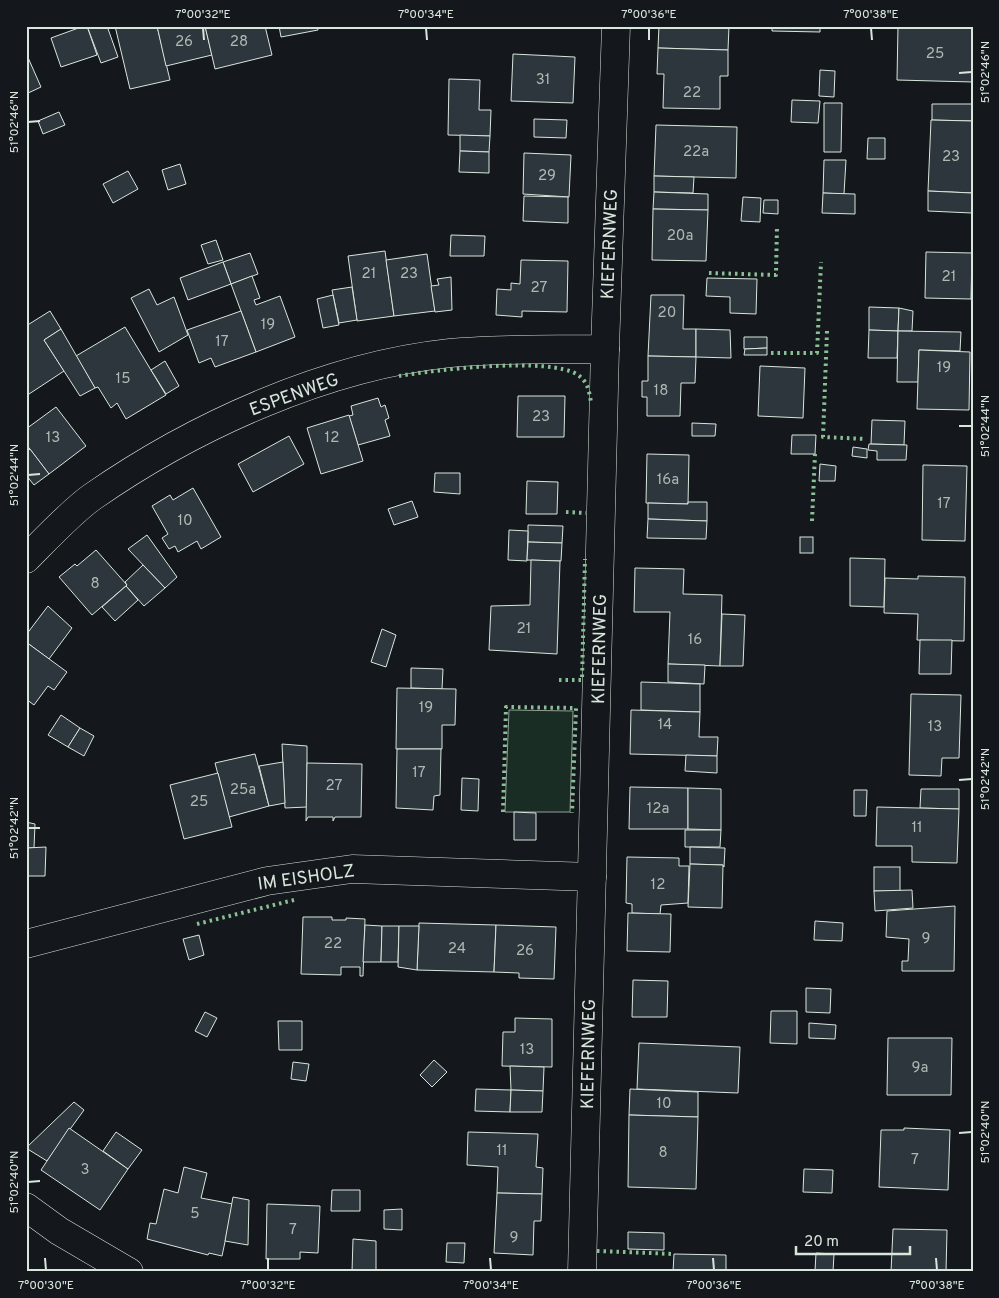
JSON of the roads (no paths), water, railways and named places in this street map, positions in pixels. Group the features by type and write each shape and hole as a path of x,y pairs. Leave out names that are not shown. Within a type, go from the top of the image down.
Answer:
{"street":[{"name":"KIEFERNWEG","path":"582,1272 605,348 616,26"},
{"name":"ESPENWEG","path":"26,559 90,498 183,441 274,397 385,363 451,353 605,348"},
{"name":"IM EISHOLZ","path":"26,944 267,881 352,869 592,877"},
{"path":"26,1207 59,1231 129,1272"}]}
